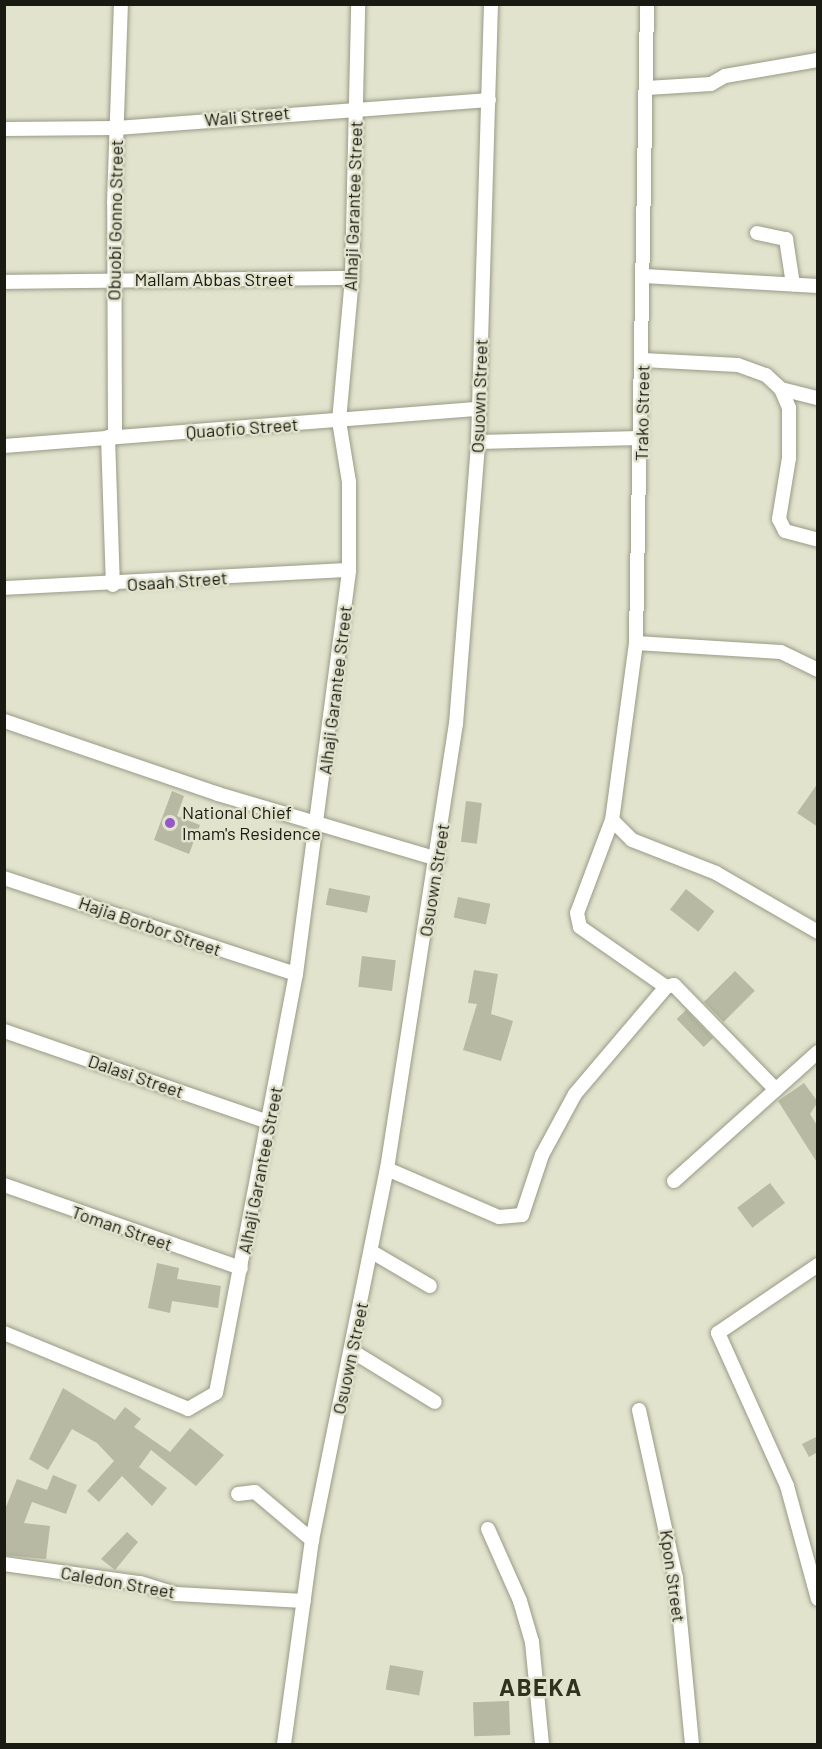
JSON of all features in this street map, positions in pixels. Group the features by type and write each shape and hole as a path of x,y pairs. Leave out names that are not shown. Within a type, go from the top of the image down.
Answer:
{"street":[{"name":"Obuobi Gonno Street","path":"113,585 114,280 121,4"},
{"name":"Alhaji Garantee Street","path":"4,1333 188,1409 209,1400 219,1382 296,974 319,825 350,570 349,482 339,422 352,278 358,4"},
{"name":"Osuown Street","path":"284,1744 312,1540 372,1252 438,859 470,602 478,442 491,4"},
{"name":"Trako Street","path":"647,4 643,360 636,642 612,820 577,920 666,987"},
{"path":"646,88 711,84 725,76 818,60"},
{"name":"Wali Street","path":"4,129 117,128 356,107 489,100"},
{"path":"757,233 786,239 793,285"},
{"path":"644,276 818,286"},
{"name":"Mallam Abbas Street","path":"4,282 352,278"},
{"path":"643,360 738,365 766,375 781,389 789,408 789,458 779,519 785,531 818,540"},
{"path":"781,389 818,398"},
{"name":"Quaofio Street","path":"4,446 112,436 339,422 479,409"},
{"path":"478,442 641,438"},
{"name":"Osaah Street","path":"4,588 113,585 350,570"},
{"path":"636,642 781,652 818,670"},
{"path":"4,721 319,825 438,859"},
{"path":"612,820 633,840 716,873 818,933"},
{"name":"Hajia Borbor Street","path":"4,878 296,974"},
{"path":"387,1170 499,1217 522,1215 542,1155 575,1094 666,987 680,988 776,1090"},
{"name":"Dalasi Street","path":"4,1030 268,1122"},
{"path":"674,1181 818,1052"},
{"name":"Toman Street","path":"4,1185 241,1268"},
{"path":"372,1252 430,1286"},
{"path":"818,1265 718,1333 766,1431 803,1533 818,1599"},
{"path":"352,1351 435,1402"},
{"name":"Kpon Street","path":"639,1410 676,1578 692,1744"},
{"path":"238,1494 255,1492 312,1540"},
{"path":"803,1533 818,1528"},
{"path":"488,1529 520,1601 532,1642 542,1744"},
{"name":"Caledon Street","path":"4,1564 140,1583 177,1594 304,1601"}],"building":[{"path":"818,783 818,827 797,813"},
{"name":"National Chief Imam's Residence","path":"172,791 184,796 177,816 200,825 189,854 154,840"},
{"path":"466,801 482,803 477,844 461,842"},
{"path":"329,888 370,896 367,913 326,905"},
{"path":"686,889 714,911 698,932 670,909"},
{"path":"458,897 490,904 486,924 454,918"},
{"path":"362,956 396,960 392,991 358,987"},
{"path":"474,970 498,974 491,1014 513,1021 501,1061 463,1050 477,1004 468,1003"},
{"path":"735,971 755,991 724,1022 704,1002"},
{"path":"686,1010 713,1038 704,1047 677,1019"},
{"path":"804,1083 818,1102 810,1114 818,1127 818,1164 778,1101"},
{"path":"770,1183 785,1203 752,1228 737,1208"},
{"path":"157,1263 179,1268 177,1279 221,1286 218,1308 172,1301 170,1313 148,1308"},
{"path":"63,1388 115,1420 125,1407 141,1419 134,1427 170,1452 190,1428 224,1455 196,1486 151,1450 139,1467 167,1488 152,1506 122,1476 99,1502 87,1491 114,1461 97,1443 72,1429 48,1470 29,1459"},
{"path":"818,1436 818,1452 809,1457 802,1444"},
{"path":"53,1475 77,1485 66,1514 32,1502 24,1523 50,1526 46,1559 4,1555 4,1512 17,1479 47,1490"},
{"path":"127,1532 138,1542 115,1570 101,1559"},
{"path":"390,1665 423,1671 419,1696 386,1690"},
{"path":"509,1701 510,1735 474,1736 473,1702"}],"place":[{"name":"National Chief Imam's Residence","path":"170,823"}],"district":[{"name":"ABEKA","path":"541,1687"}]}
